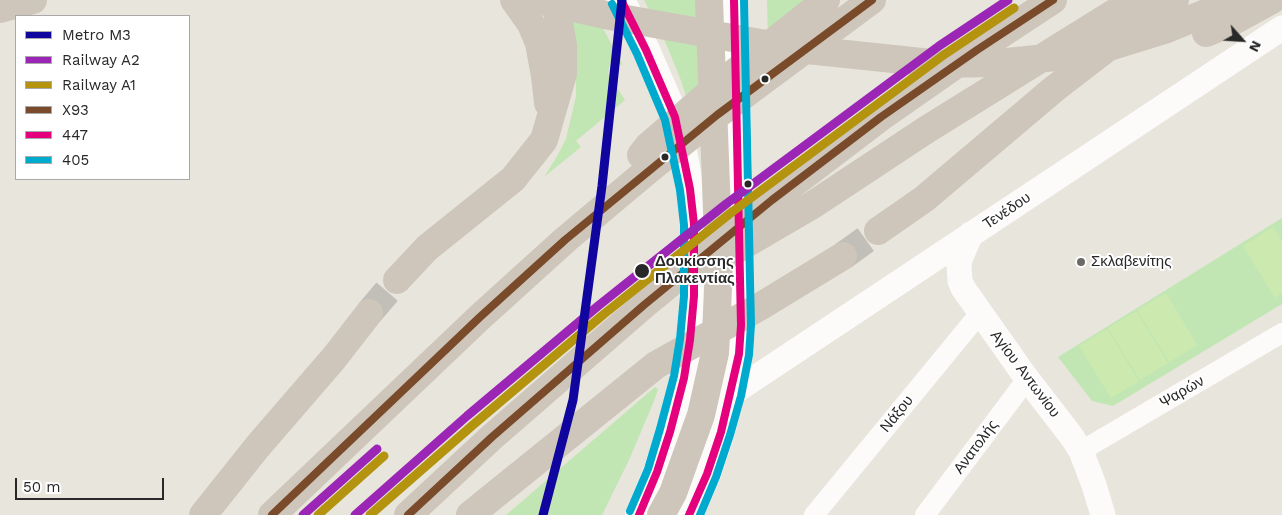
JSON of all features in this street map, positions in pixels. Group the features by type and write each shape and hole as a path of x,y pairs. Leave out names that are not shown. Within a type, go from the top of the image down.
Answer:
{"highway":[{"path":"0,9 33,0"},
{"path":"514,0 531,24 539,43 545,76 550,125"},
{"path":"538,0 610,16 788,48 941,64 998,63 1055,57 1112,46 1226,10 1272,0"},
{"path":"397,280 426,248 513,179 544,140 550,125 563,74 563,45 556,0"},
{"path":"661,515 719,393 716,336 719,264 709,0"},
{"path":"565,240 648,146 720,84 826,0"},
{"path":"272,515 480,317 565,240 717,115 872,0"},
{"path":"408,515 492,437 644,305 772,200 881,117 1053,0"},
{"path":"644,305 811,206 911,140 1135,0"},
{"path":"878,231 924,199 1062,83 1136,26 1175,0"},
{"path":"470,515 656,366 761,306 842,256"},
{"path":"203,515 258,446 334,358 369,313"}],"main road":[{"path":"621,0 646,50 675,117 690,189 694,224 694,296 690,340 677,405 657,472 639,515"},
{"path":"689,515 707,474 719,393 739,354 734,0"}],"street":[{"name":"Τενέδου","path":"719,393 971,234 1282,28"},
{"name":"Αγίου Αντωνίου","path":"971,234 960,259 960,275 963,288 1027,379 1081,451 1096,511"},
{"name":"Νάξου","path":"814,515 980,313"},
{"name":"Ψαρών","path":"1081,451 1282,333"},
{"name":"Ανατολής","path":"925,515 1027,379"}],"green space":[{"path":"565,0 604,0 615,22 600,23 623,65 610,62 608,74 625,100 576,141 581,147 544,177 566,139 576,96 576,74"},
{"path":"644,0 704,0 712,175 680,78 667,46"},
{"path":"767,0 815,0 768,38"},
{"path":"1282,218 1282,304 1113,406 1092,401 1058,357"},
{"path":"1273,227 1282,242 1282,293 1275,298 1243,246"},
{"path":"1166,293 1197,345 1169,362 1137,310"},
{"path":"1136,311 1168,363 1140,380 1108,328"},
{"path":"1107,329 1139,381 1111,398 1079,346"},
{"path":"655,387 658,389 654,401 629,460 602,515 506,515"}],"tunnel":[{"path":"843,256 878,231"},
{"path":"369,313 397,280"}],"metro line":[{"name":"Μ3","path":"543,515 573,400 602,186 622,0"}],"rail line":[{"name":"A2","path":"355,515 467,416 598,306 726,204 939,46 1008,0"},
{"name":"A1","path":"370,515 604,314 732,212 945,54 1014,8"},
{"name":"A2","path":"303,515 377,449"},
{"name":"A1","path":"318,515 384,456"}],"transit line":[{"name":"447","path":"621,0 646,50 675,117 690,189 694,224 694,296 684,378 657,472 639,515"},
{"name":"447","path":"689,515 707,474 721,432 739,354 741,325 734,0"},
{"name":"405","path":"700,515 716,477 730,435 741,396 749,355 751,325 744,0"},
{"name":"X93","path":"272,515 480,317 565,240 717,115 872,0"},
{"name":"X93","path":"408,515 492,437 644,305 772,200 881,117 1053,0"},
{"name":"405","path":"612,4 637,54 665,120 680,190 684,225 684,296 674,376 648,469 630,511"}],"place":[{"name":"Σκλαβενίτης","path":"1081,262"},
{"name":"Δουκίσσης Πλακεντίας","path":"642,271"}]}
